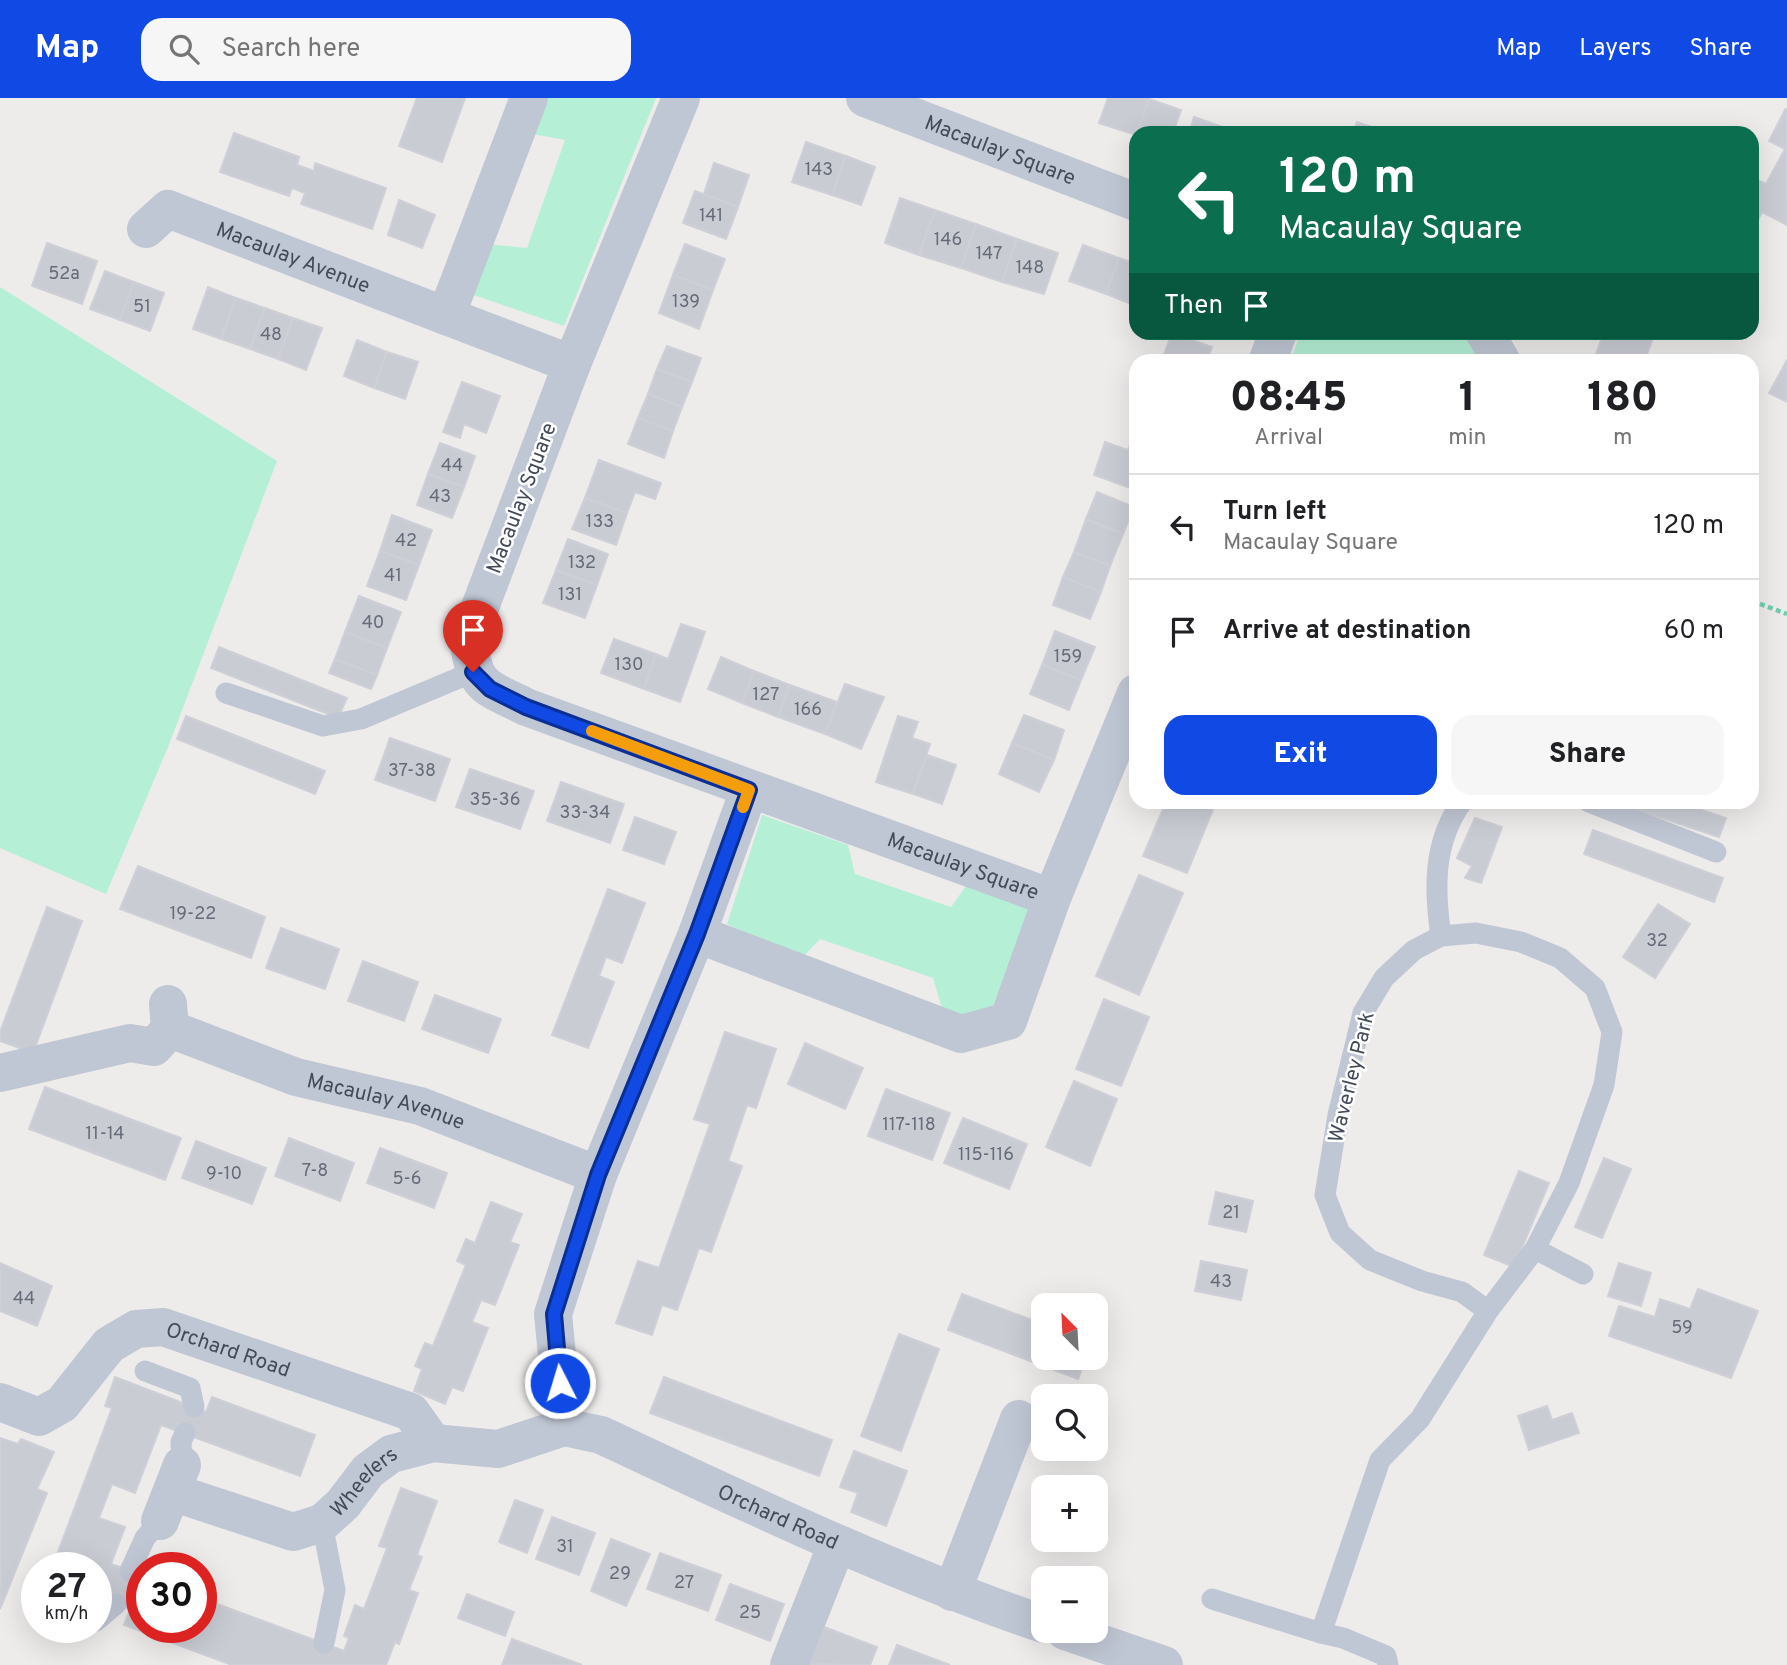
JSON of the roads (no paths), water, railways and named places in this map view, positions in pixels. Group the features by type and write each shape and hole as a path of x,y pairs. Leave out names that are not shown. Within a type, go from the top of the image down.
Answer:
{"street":[{"path":"446,316 529,98"},
{"name":"Macaulay Square","path":"681,98 572,364 468,639 473,672 490,689 526,707 1052,898"},
{"name":"Macaulay Square","path":"865,98 1129,199"},
{"name":"Macaulay Avenue","path":"146,229 168,209 572,364"},
{"name":"Macaulay Square","path":"697,934 961,1034 1008,1021 1052,898 1129,710"},
{"path":"564,1427 554,1314 598,1175 697,934 749,790"},
{"name":"Macaulay Avenue","path":"0,1073 130,1043 154,1047 169,1016 296,1077 420,1106 598,1175"},
{"name":"Orchard Road","path":"0,1402 39,1417 62,1404 109,1345 136,1329 163,1327 411,1412 433,1443"},
{"path":"952,1592 1019,1419"},
{"name":"Wheelers","path":"175,1478 293,1532 322,1523 343,1504 368,1471 391,1454 433,1443 498,1450 564,1427"},
{"name":"Orchard Road","path":"564,1427 601,1435 837,1544 952,1592 1031,1620"},
{"path":"789,1665 837,1544"},
{"path":"1100,1643 1164,1665"}],"lane":[{"path":"226,693 323,726 361,719 473,672"},
{"path":"1441,936 1434,893 1440,846 1458,809"},
{"path":"1607,809 1716,852"},
{"name":"Waverley Park","path":"1321,1633 1380,1460 1420,1419 1488,1311 1535,1249 1574,1171 1604,1085 1612,1032 1595,988 1560,958 1521,942 1476,933 1441,936 1414,950 1384,978 1363,1013 1338,1115 1325,1195 1340,1233 1370,1260 1422,1281 1462,1292 1488,1311"},
{"path":"1535,1249 1583,1274"},
{"path":"145,1371 190,1388 194,1406"},
{"path":"139,1552 175,1478"},
{"path":"322,1523 335,1590 324,1643"},
{"path":"1212,1599 1386,1656 1388,1665"},
{"path":"112,1607 116,1604"}]}
